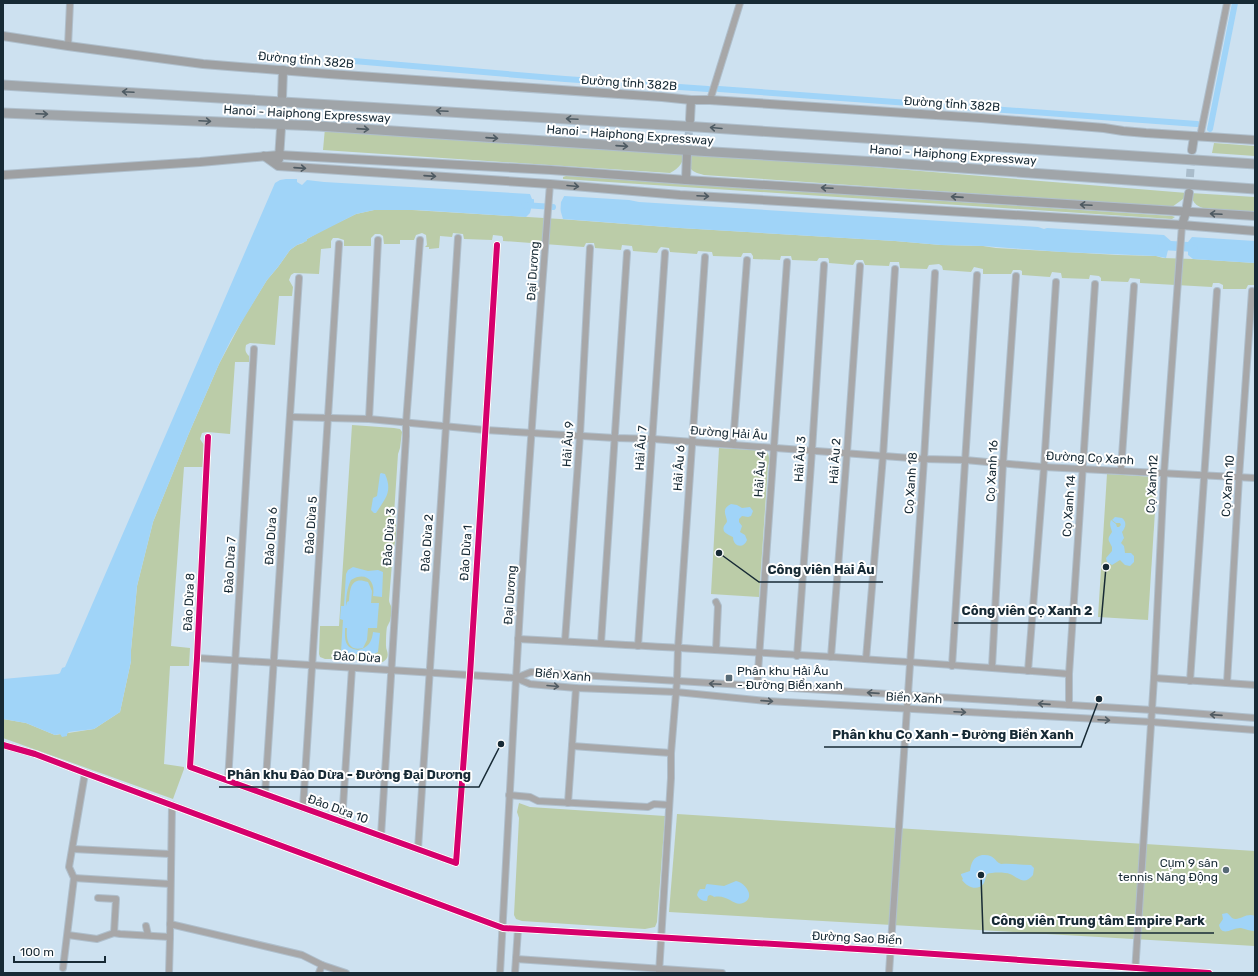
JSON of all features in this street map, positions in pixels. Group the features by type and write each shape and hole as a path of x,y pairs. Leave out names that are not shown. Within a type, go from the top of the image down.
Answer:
{"highway":[{"name":"Hanoi - Haiphong Expressway","path":"3,85 674,125 1255,164"},
{"name":"Hanoi - Haiphong Expressway","path":"3,113 318,126 877,162 1255,189"},
{"path":"755,131 1255,158"},
{"path":"877,162 1137,186 1255,194"}],"main road":[{"name":"Đường tỉnh 382B","path":"3,36 203,64 691,100 981,118 1197,137 1255,140"},
{"path":"282,98 283,70"},
{"path":"690,120 691,100"},
{"path":"278,166 281,128"},
{"path":"1192,150 1197,137"},
{"path":"686,180 687,152"},
{"path":"3,175 200,162 279,155 551,170 1255,216"},
{"path":"264,156 278,166 550,184 680,195 1255,230"},
{"path":"550,184 551,170"},
{"path":"1182,225 1189,193"}],"street":[{"path":"68,46 70,3"},
{"path":"710,100 740,3"},
{"path":"1197,137 1227,3"},
{"name":"Đại Dương","path":"500,973 518,639 550,184"},
{"name":"Cọ Xanh12","path":"1152,710 1164,473 1182,225"},
{"name":"Đảo Dừa 2","path":"418,849 458,238"},
{"path":"369,419 378,240"},
{"name":"Đảo Dừa 3","path":"381,836 406,423 420,240"},
{"name":"Đảo Dừa 5","path":"303,808 339,244"},
{"name":"Đảo Dừa 1","path":"456,863 470,675 497,245"},
{"name":"Hải Âu 9","path":"565,641 580,435 590,248"},
{"path":"601,643 627,253"},
{"name":"Hải Âu 7","path":"638,646 665,253"},
{"name":"Hải Âu 6","path":"677,681 705,257"},
{"path":"733,444 747,260"},
{"name":"Hải Âu 4","path":"757,686 787,262"},
{"name":"Hải Âu 3","path":"797,656 824,265"},
{"name":"Hải Âu 2","path":"831,657 860,266"},
{"path":"866,659 883,456 895,269"},
{"name":"Cọ Xanh 18","path":"889,973 924,459 935,273"},
{"path":"952,666 977,275"},
{"name":"Cọ Xanh 16","path":"992,667 1003,463 1016,276"},
{"name":"Đảo Dừa 6","path":"265,794 299,278"},
{"path":"1028,671 1044,467 1056,282"},
{"name":"Cọ Xanh 14","path":"1070,705 1069,674 1095,284"},
{"path":"1120,470 1134,286"},
{"path":"1190,681 1217,291"},
{"name":"Cọ Xanh 10","path":"1227,683 1252,291"},
{"name":"Đảo Dừa 7","path":"228,781 254,350"},
{"name":"Đường Hải Âu","path":"290,417 369,419 485,430 733,444 924,459"},
{"name":"Đảo Dừa 8","path":"190,767 208,437"},
{"name":"Đường Cọ Xanh","path":"924,459 965,460 1044,467 1255,478"},
{"path":"716,602 718,606 716,650"},
{"path":"518,639 866,659 952,666 992,667 1069,674"},
{"name":"Đảo Dừa","path":"197,658 516,678"},
{"path":"342,822 352,668"},
{"name":"Biển Xanh","path":"516,678 531,672 1152,710 1255,718"},
{"name":"Biển Xanh","path":"516,678 530,684 576,688 676,692 767,701 1152,722 1255,730"},
{"path":"1154,678 1255,685"},
{"path":"659,971 671,753 677,681"},
{"path":"568,803 576,688"},
{"path":"1135,971 1152,710"},
{"name":"Đường Sao Biển","path":"3,745 35,754 503,928 891,951 1135,971 1209,973"},
{"path":"572,746 671,753"},
{"name":"Đảo Dừa 10","path":"190,767 456,863"},
{"path":"63,968 74,878 68,867 73,849 85,773"},
{"path":"509,795 568,803 648,808 654,804 669,805"},
{"path":"169,973 172,805"},
{"path":"73,849 170,854"},
{"path":"74,878 170,884"},
{"path":"98,898 116,899 114,933"},
{"path":"170,924 302,955 322,965 346,973"},
{"path":"146,926 148,935"},
{"path":"515,973 518,929"},
{"path":"68,935 97,939 114,933 170,937"},
{"path":"516,959 659,971 722,973"},
{"path":"319,973 322,965"}],"green space":[{"path":"325,128 685,152 680,164 670,173 323,150"},
{"path":"1214,143 1255,146 1255,156 1212,153"},
{"path":"690,152 1187,193 1183,199 1172,207 704,175 692,170 690,165"},
{"path":"563,177 1175,217 1172,219 563,179"},
{"path":"1190,193 1255,197 1255,212 1203,208 1194,202"},
{"path":"396,209 941,245 983,246 1255,263 1255,285 1248,285 1246,289 1223,289 1223,285 1219,283 1213,283 1212,287 1140,283 1140,279 1130,278 1128,282 1101,281 1099,276 1090,275 1089,279 1062,278 1061,273 1052,272 1050,277 1022,275 1022,271 1020,270 1013,270 1011,274 983,274 983,269 974,267 971,272 943,270 942,266 939,264 929,265 927,269 900,268 899,262 890,262 889,266 865,265 863,260 856,260 853,265 829,263 828,258 819,258 817,261 792,260 791,256 781,256 780,260 753,259 751,253 743,253 741,257 713,256 712,252 698,251 697,254 670,252 669,248 661,247 657,253 633,251 632,246 622,245 621,250 595,248 594,243 586,243 584,247 503,241 502,236 493,235 492,240 464,239 463,234 453,233 452,237 440,236 439,248 429,249 429,247 425,247 427,245 426,235 422,233 416,235 414,240 400,240 400,244 384,244 383,236 380,234 375,234 371,238 371,246 344,246 344,240 333,238 331,241 331,248 321,249 319,274 294,273 291,275 289,280 293,287 292,296 279,296 275,345 250,343 246,345 245,348 249,356 249,362 235,362 230,434 202,433 200,439 204,445 203,467 184,467 171,646 190,648 189,666 170,666 164,764 184,767 173,799 3,738 3,719 26,723 55,735 94,729 120,712 131,661 137,586 153,522 219,364 244,317 267,280 290,250 297,245 356,214 374,210"},
{"path":"352,425 394,428 400,429 402,432 398,454 394,514 396,532 389,600 391,614 386,634 388,655 386,660 381,662 325,659 320,657 319,654 320,626 339,626"},
{"path":"719,448 766,451 768,453 770,461 768,466 759,597 711,594"},
{"path":"1107,474 1154,477 1157,480 1148,620 1098,617"},
{"path":"519,803 530,807 665,816 657,922 655,927 645,929 522,921 516,919 514,915 519,818 517,812"},
{"path":"677,814 1255,851 1255,946 669,912"}],"water":[{"path":"286,179 297,179 297,182 302,185 307,180 530,194 532,199 561,202 564,196 1038,227 1044,229 1164,235 1171,241 1188,242 1192,237 1255,241 1255,263 1193,259 1188,255 1188,247 1169,246 1166,258 1156,256 1062,252 983,246 941,245 563,219 560,209 532,205 530,213 526,217 417,210 374,210 356,214 307,239 307,241 290,250 267,280 232,338 219,364 153,522 137,586 131,661 120,712 94,729 69,732 67,736 62,737 60,734 55,735 26,723 3,719 3,679 58,674 62,668 65,667 275,183"},
{"path":"381,473 385,474 388,491 382,504 376,513 374,513 371,510 373,498 377,496"},
{"path":"731,504 742,508 750,507 753,511 751,516 742,516 739,519 742,526 740,532 745,535 747,540 744,545 741,546 735,543 733,537 726,533 723,528 727,522 725,510"},
{"path":"1115,517 1122,518 1125,523 1122,532 1124,538 1121,543 1124,546 1125,553 1131,553 1134,556 1134,562 1130,566 1125,565 1120,560 1112,565 1107,562 1106,558 1112,551 1109,541 1112,532 1110,525 1111,520 1117,527 1121,525 1120,523 1116,523 1112,520"},
{"path":"353,567 368,571 378,570 383,572 382,597 373,596 373,585 368,579 361,576 351,580 347,596 346,606 347,602 349,601 352,584 358,581 368,582 372,591 371,603 379,603 377,628 368,628 367,640 363,648 354,648 349,644 347,628 345,628 346,643 353,649 358,650 364,648 369,644 372,639 373,632 380,633 378,652 374,654 374,656 357,654 345,656 341,652 343,620 340,619 341,606 344,606 346,574 348,570"},
{"path":"982,855 992,856 1001,864 1031,865 1034,868 1033,875 1024,881 1008,873 989,873 987,874 982,886 973,888 962,880 961,874 970,871 971,865 976,857"},
{"path":"736,881 740,882 746,888 749,894 747,901 743,903 740,904 723,897 714,897 710,895 708,896 707,901 705,901 701,900 697,895 700,889 705,889 707,884 724,886"},
{"path":"1227,913 1235,919 1249,915 1255,916 1255,931 1238,928 1223,931 1220,929 1219,925 1223,919 1222,914"}],"pier":[{"path":"561,196 564,196 561,201 560,218 559,210 534,207 534,197 559,200"}],"waterway":[{"path":"1210,129 1235,3"},
{"path":"330,59 565,79 708,89"},
{"path":"719,89 1197,124"},
{"path":"524,205 553,207"},
{"path":"1161,247 1195,249"}],"tunnel":[{"path":"281,128 282,98"},
{"path":"687,152 690,121"},
{"path":"1189,189 1192,150"}],"cycle path":[{"path":"208,437 190,767 456,863 470,675 497,245"},
{"path":"3,745 35,754 503,928 891,951 1209,973"}],"place":[{"name":"Công viên Hải Âu","path":"719,553"},
{"name":"Công viên Cọ Xanh 2","path":"1106,567"},
{"name":"Phân khu Hải Âu - Đường Biển xanh","path":"729,678"},
{"name":"Phân khu Cọ Xanh – Đường Biển Xanh","path":"1099,699"},
{"name":"Phân khu Đảo Dừa - Đường Đại Dương","path":"501,744"},
{"name":"Cụm 9 sân tennis Năng Động","path":"1226,870"},
{"name":"Công viên Trung tâm Empire Park","path":"981,875"}]}
